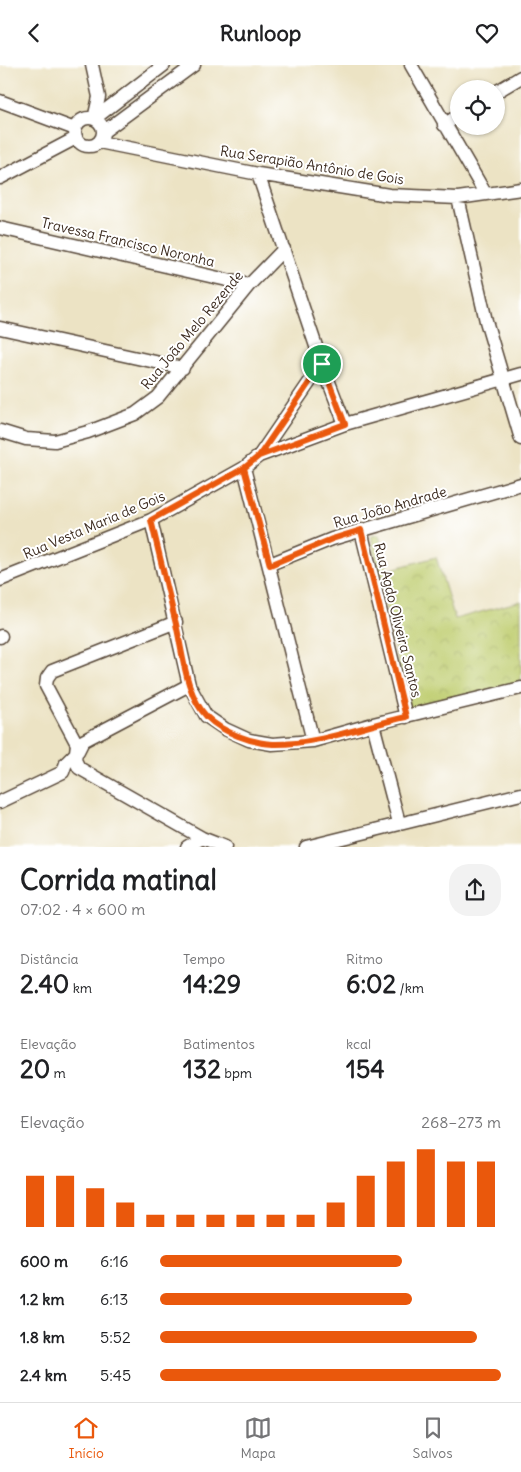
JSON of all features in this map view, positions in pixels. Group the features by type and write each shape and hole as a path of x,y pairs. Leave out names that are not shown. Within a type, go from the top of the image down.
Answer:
{"street":[{"path":"92,65 99,97 94,119"},
{"path":"94,119 164,65"},
{"path":"0,101 75,133 79,143 89,147 194,65"},
{"path":"411,65 485,193"},
{"path":"505,87 521,77"},
{"path":"0,178 75,133 83,119 94,119 99,122 101,137"},
{"path":"444,125 450,121"},
{"name":"Rua Serapião Antônio de Gois","path":"101,137 258,174 390,195 458,199 485,193 521,189"},
{"path":"258,174 322,364 345,424"},
{"path":"458,199 484,313 521,439"},
{"name":"Travessa Francisco Noronha","path":"0,228 249,285"},
{"name":"Rua João Melo Rezende","path":"0,431 26,439 56,441 88,432 135,414 158,397 249,285 284,249"},
{"path":"0,328 183,368"},
{"name":"Rua Vesta Maria de Gois","path":"3,579 151,520 244,468 259,456 322,364"},
{"path":"259,456 345,424 521,374"},
{"path":"244,468 313,741"},
{"name":"Rua João Andrade","path":"270,565 332,539 521,484"},
{"path":"151,520 189,685 206,716 225,729 249,740 272,744 313,741 373,724 521,688"},
{"name":"Rua Agdo Oliveira Santos","path":"361,530 406,717"},
{"path":"176,622 52,671 47,678 46,686 77,744 75,753 79,768 202,838 225,847"},
{"path":"0,802 63,772 66,763 78,751 83,741 189,685"},
{"path":"373,724 399,823"},
{"path":"306,847 521,793"},
{"path":"187,847 202,838"}],"green space":[{"path":"379,535 388,570 436,557 455,619 521,601 521,684 409,716 371,536"}],"route":[{"path":"322,364 259,456 244,468 151,520 189,685 206,716 225,729 249,740 272,744 313,741 406,717 361,530 332,539 270,565 244,468 259,456 345,424 322,364"}]}
